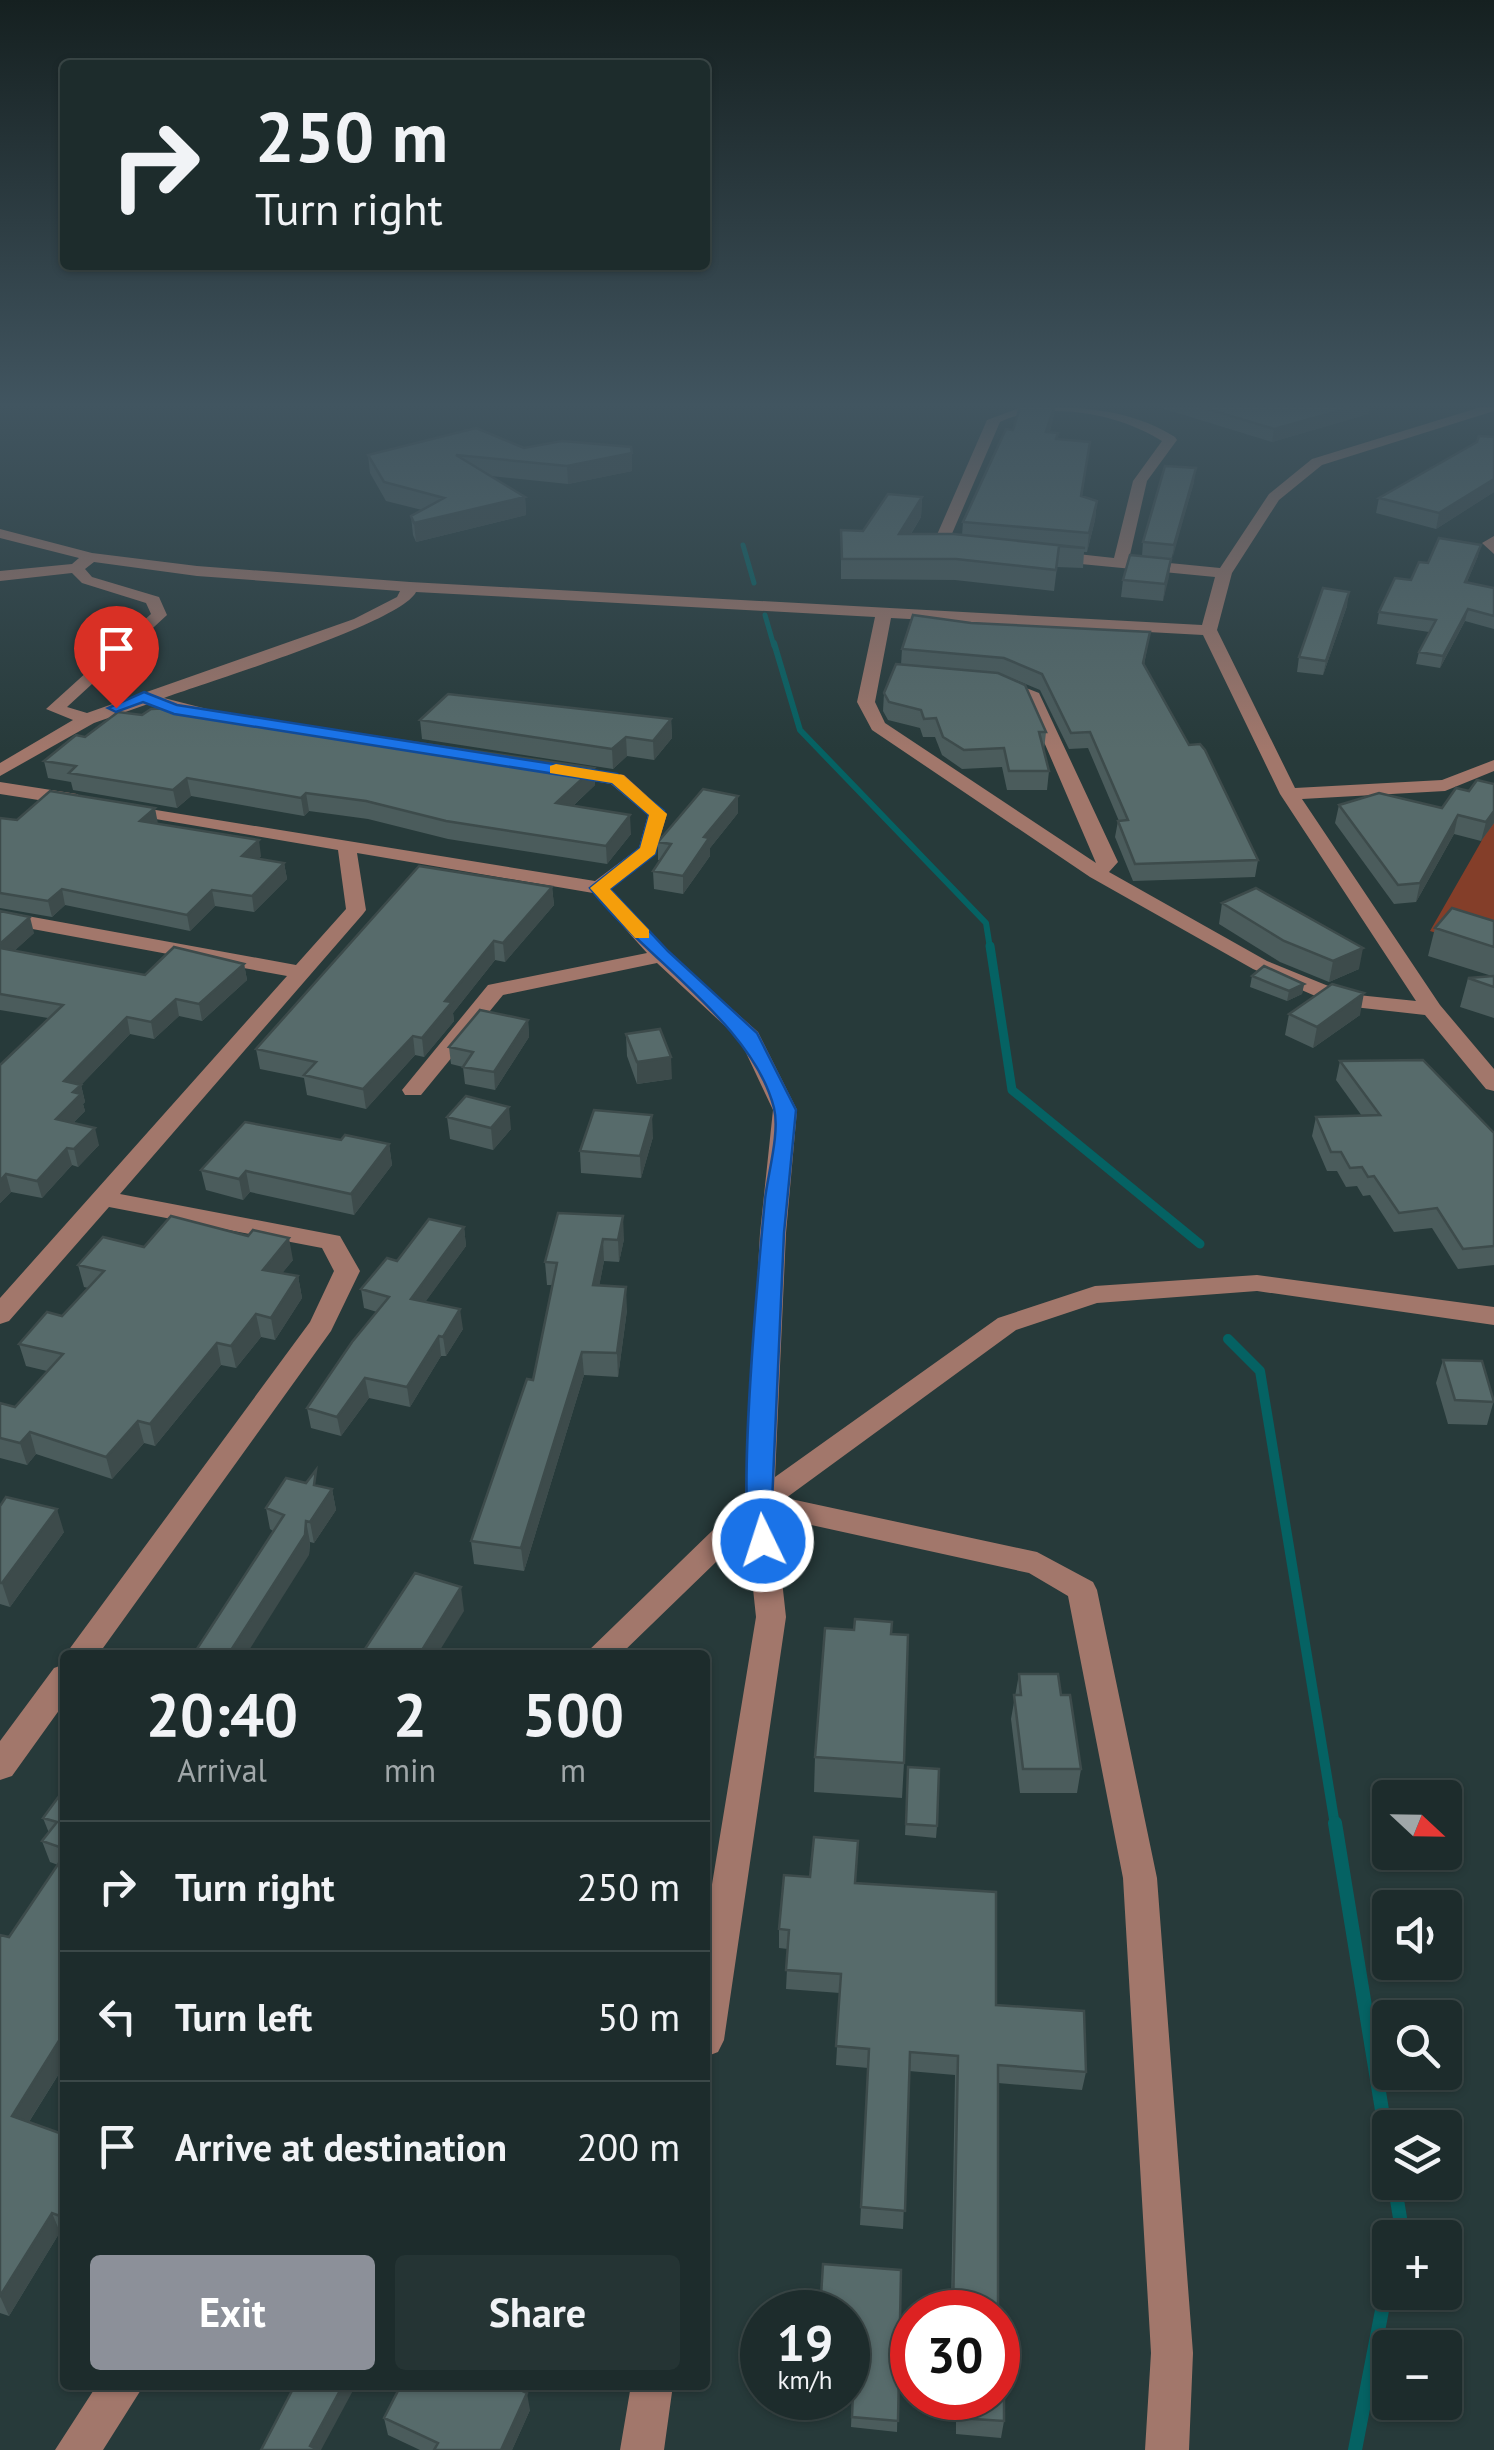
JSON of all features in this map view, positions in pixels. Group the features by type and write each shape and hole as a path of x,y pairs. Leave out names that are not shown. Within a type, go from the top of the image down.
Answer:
{"street":[{"path":"950,521 943,538 956,548 990,551"},
{"path":"1122,563 1128,521"},
{"path":"1258,521 1224,573 1209,630 1289,794 1432,1009 1486,1063 1494,1084"},
{"path":"0,533 83,563"},
{"path":"1494,540 1488,543 1494,550"},
{"path":"1024,554 1224,573"},
{"path":"0,576 83,563 410,587 1209,630"},
{"path":"83,563 86,580 153,600 160,615 55,709 88,719"},
{"path":"0,772 88,719 360,622 404,600 410,587"},
{"path":"884,612 879,672 866,702 878,726 1097,874 1260,965 1344,1000 1432,1009"},
{"path":"983,680 1002,682 1033,697 1108,862 1097,874"},
{"path":"144,697 174,709 212,715"},
{"path":"1289,794 1445,785 1494,765"},
{"path":"540,767 617,779 658,814 648,850 599,888"},
{"path":"0,788 599,888 661,956 750,1037 785,1110 773,1233 759,1503 770,1617 710,2007"},
{"path":"0,1315 356,910 346,857 350,844"},
{"path":"0,917 301,972"},
{"path":"413,1090 496,990 661,956"},
{"path":"85,1650 322,1325 347,1271 331,1242 104,1198"},
{"path":"605,1650 759,1503 1006,1324 1095,1295 1258,1283 1494,1316"},
{"path":"759,1503 1037,1563 1082,1590 1140,1878 1172,2353 1166,2450"},
{"path":"0,1766 60,1684"},
{"path":"77,2450 119,2390"},
{"path":"642,2450 651,2390"}],"shaded area":[{"path":"1494,804 1494,951 1430,931 1481,842"}],"building":[{"path":"870,521 907,521 899,534 954,534 1085,548 1059,546 1056,570 956,559 842,559 841,530 863,531"},
{"path":"963,521 1092,521 1089,533"},
{"path":"1149,521 1181,521 1174,545 1143,542"},
{"path":"1439,538 1481,545 1465,582 1494,588 1494,616 1468,609 1443,656 1419,652 1436,620 1379,612 1395,578 1411,580 1419,562 1428,563"},
{"path":"1130,555 1171,559 1165,584 1123,580"},
{"path":"1323,588 1349,592 1326,661 1299,657"},
{"path":"913,615 971,623 1150,632 1143,663 1189,745 1200,744 1205,750 1258,860 1135,864 1118,821 1128,820 1090,732 1071,733 1042,674 1004,658 902,649"},
{"path":"896,664 998,673 1025,685 1046,732 1039,732 1049,771 1009,771 1004,748 964,750 943,737 936,718 924,719 921,710 889,702 884,693"},
{"path":"448,694 671,719 653,741 626,737 612,749 420,720"},
{"path":"173,708 594,768 556,803 630,815 606,846 446,821 366,801 306,793 301,798 187,778 173,790 69,773 76,766 44,761 76,735 85,737 118,712 142,715 151,709"},
{"path":"1477,780 1494,784 1494,811 1486,822 1458,815 1420,883 1398,885 1339,805 1379,793 1442,808 1456,788 1469,791"},
{"path":"703,789 738,796 704,837 709,838 683,876 653,871 671,844 658,842"},
{"path":"50,791 155,808 140,821 259,840 242,856 284,863 252,896 212,890 187,915 62,889 48,901 0,893 0,818 17,820"},
{"path":"419,866 552,887 503,943 494,941 445,1001 452,1002 422,1038 413,1036 363,1089 304,1075 316,1062 256,1049"},
{"path":"1256,888 1363,948 1333,961 1284,941 1222,903"},
{"path":"1452,908 1494,921 1494,947 1435,928"},
{"path":"0,911 30,917 0,944"},
{"path":"174,947 244,964 199,1004 176,999 151,1022 127,1017 64,1081 81,1085 73,1092 81,1094 56,1119 95,1128 74,1149 67,1148 37,1181 6,1174 0,1181 0,1065 63,1005 0,994 0,948 145,975"},
{"path":"1264,966 1304,984 1289,991 1252,976"},
{"path":"1494,976 1494,987 1468,978"},
{"path":"1332,984 1364,993 1317,1027 1289,1014"},
{"path":"480,1010 528,1020 494,1072 463,1067 473,1052 449,1047"},
{"path":"660,1029 671,1057 637,1062 626,1034"},
{"path":"1423,1060 1494,1133 1494,1246 1463,1249 1437,1208 1399,1213 1374,1176 1368,1177 1362,1167 1350,1168 1341,1152 1331,1152 1316,1117 1380,1115 1340,1061"},
{"path":"466,1096 509,1107 491,1128 447,1117"},
{"path":"594,1110 652,1115 640,1156 580,1151"},
{"path":"245,1122 341,1140 345,1135 389,1144 351,1194 246,1171 239,1179 201,1170"},
{"path":"558,1213 623,1216 618,1240 603,1239 593,1285 626,1287 617,1353 582,1352 521,1548 471,1541 527,1379 533,1380 557,1263 545,1262"},
{"path":"171,1216 248,1236 253,1230 289,1238 263,1270 298,1276 271,1318 256,1314 231,1346 217,1343 150,1424 138,1421 106,1457 30,1432 20,1443 0,1438 0,1403 15,1407 63,1354 19,1344 47,1312 62,1316 104,1271 78,1265 103,1237 144,1247"},
{"path":"429,1219 464,1227 411,1299 460,1309 443,1337 439,1336 407,1387 365,1378 337,1417 307,1408 352,1342 389,1297 361,1289 387,1258 397,1261"},
{"path":"1443,1360 1482,1361 1494,1402 1455,1400"},
{"path":"316,1470 314,1485 332,1489 310,1522 306,1521 305,1535 231,1650 196,1650 284,1515 266,1508 286,1478 306,1483"},
{"path":"6,1497 57,1509 0,1583 0,1506"},
{"path":"415,1573 461,1587 422,1650 364,1650"},
{"path":"855,1619 892,1622 891,1634 908,1635 904,1763 815,1757 825,1628 854,1630"},
{"path":"1019,1674 1058,1674 1061,1695 1070,1695 1081,1769 1023,1769 1014,1695 1021,1695"},
{"path":"908,1767 939,1769 937,1826 906,1824"},
{"path":"60,1795 60,1847 42,1841 57,1822 43,1818"},
{"path":"814,1837 858,1841 855,1883 996,1892 996,2005 1084,2011 1086,2072 998,2065 998,2290 953,2290 958,2056 910,2052 905,2211 861,2207 869,2049 836,2046 841,1974 786,1970 789,1930 779,1929 784,1875 810,1877"},
{"path":"60,1861 60,2039 12,2116 60,2133 60,2216 52,2213 0,2296 0,1935 9,1937"},
{"path":"823,2264 901,2270 901,2290 890,2290 890,2420 898,2421 870,2419 870,2290 821,2290"},
{"path":"292,2390 340,2390 310,2446 319,2450 261,2450"},
{"path":"398,2390 527,2393 501,2450 434,2450 438,2443 384,2418"}],"waterway":[{"path":"743,545 754,583"},
{"path":"765,615 774,646"},
{"path":"774,643 800,730 986,923 990,948"},
{"path":"990,946 1012,1090 1200,1244"},
{"path":"1228,1339 1260,1371 1335,1825"},
{"path":"1335,1823 1382,2110"},
{"path":"1397,2200 1400,2220"},
{"path":"1355,2450 1382,2310"}],"slow traffic":[{"path":"556,769 617,779 658,814 648,850 599,888 642,934"}],"route":[{"path":"116,708 144,697 174,709 617,779 658,814 648,850 599,888 661,956 750,1037 785,1110 773,1233 759,1503 763,1541"}]}
